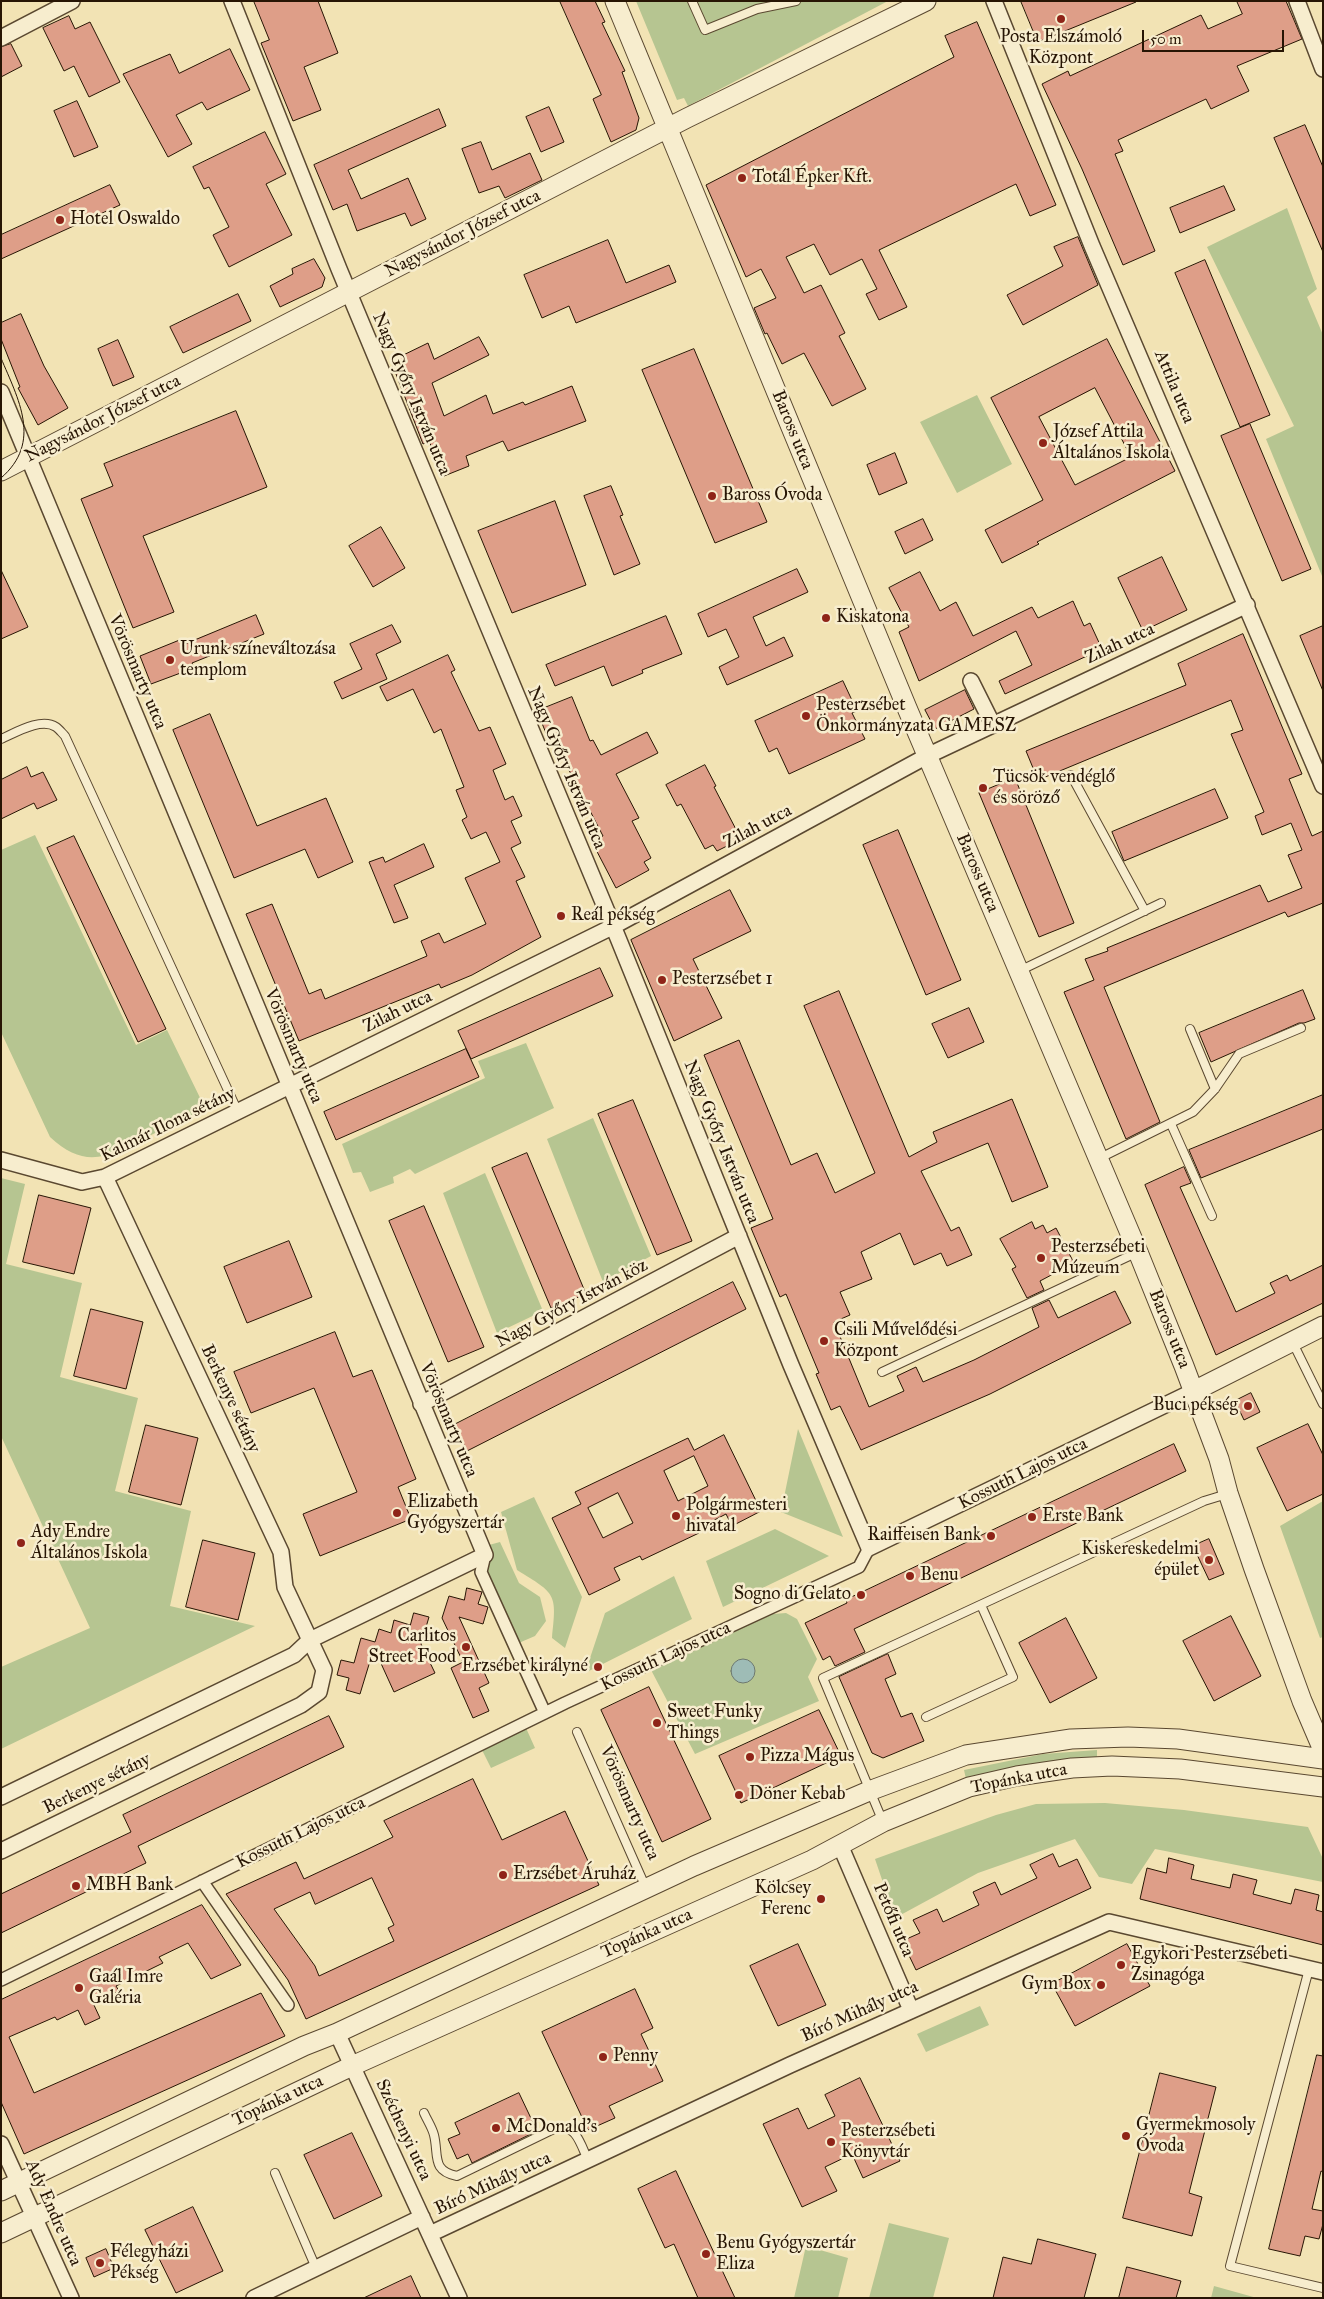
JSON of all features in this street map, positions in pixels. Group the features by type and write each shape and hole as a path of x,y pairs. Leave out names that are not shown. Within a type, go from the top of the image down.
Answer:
{"street":[{"path":"1,38 72,1"},
{"name":"Nagy Győry István utca","path":"232,1 349,293 791,1365 869,1548"},
{"name":"Baross utca","path":"615,1 927,756 1138,1252 1194,1391 1219,1459 1228,1493 1302,1700 1323,1750"},
{"name":"Nagysándor József utca","path":"1,470 349,293 667,128 926,1"},
{"name":"Attila utca","path":"994,1 1092,246 1323,786"},
{"path":"1298,1 1323,69"},
{"name":"Vörösmarty utca","path":"1,392 485,1555 481,1572 545,1713"},
{"name":"Zilah utca","path":"289,1087 612,927 927,756 1247,605"},
{"path":"972,681 993,725"},
{"name":"Kalmár Ilona sétány","path":"1,1160 82,1182 105,1177 289,1087"},
{"name":"Berkenye sétány","path":"1,1851 301,1705 319,1692 324,1670 285,1588 282,1552 105,1177"},
{"name":"Nagy Győry István köz","path":"421,1404 739,1236"},
{"name":"Kossuth Lajos utca","path":"1,1980 545,1713 859,1567 869,1548 1194,1391 1323,1326"},
{"path":"310,1640 485,1555"},
{"name":"Berkenye sétány","path":"1,1797 294,1655 310,1640"},
{"name":"Topánka utca","path":"1,2191 304,2046 337,2033 646,1888 870,1791 966,1755 1071,1739 1128,1737 1178,1739 1323,1759"},
{"name":"Topánka utca","path":"1,2233 352,2066 812,1860 883,1822 969,1787 1017,1776 1072,1768 1112,1766 1180,1769 1323,1787"},
{"name":"Petőfi utca","path":"840,1845 911,2010"},
{"path":"202,1881 288,2005"},
{"name":"Bíró Mihály utca","path":"430,2234 790,2065 1109,1922 1316,1971"},
{"name":"Széchenyi utca","path":"337,2033 459,2298"},
{"name":"Ady Endre utca","path":"1,2144 71,2298"},
{"name":"Bíró Mihály utca","path":"254,2298 422,2217"}],"lane":[{"path":"692,1 704,30 757,8 796,1"},
{"path":"1,739 30,727 46,724 56,726 65,736 238,1112"},
{"path":"1071,775 1145,911"},
{"path":"1018,971 1161,903"},
{"path":"1098,1160 1193,1112 1215,1089 1238,1054 1301,1028"},
{"path":"1190,1029 1215,1089"},
{"path":"1172,1124 1212,1216"},
{"path":"882,1372 1138,1252"},
{"path":"1292,1340 1323,1404"},
{"path":"883,1822 823,1678 1204,1502 1228,1493"},
{"path":"926,1717 1013,1677 981,1605"},
{"name":"Vörösmarty utca","path":"577,1732 646,1888"},
{"path":"1316,1971 1230,2266 1323,2288"},
{"path":"424,2113 434,2133 440,2168 446,2174 457,2176 558,2127 566,2126 573,2131 588,2160"},
{"path":"275,2173 316,2268"}],"green space":[{"path":"636,1 888,1 688,106 684,98 677,100"},
{"path":"1287,208 1317,289 1307,297 1323,335 1322,576 1266,439 1294,426 1207,247"},
{"path":"977,395 1012,464 957,493 920,422"},
{"path":"35,835 136,1045 167,1030 205,1108 121,1150 97,1157 75,1154 50,1137 1,1032 1,850"},
{"path":"526,1043 554,1108 415,1174 410,1169 393,1177 394,1183 370,1192 361,1172 353,1173 342,1144 485,1078 478,1061"},
{"path":"593,1118 651,1256 603,1282 547,1139"},
{"path":"485,1173 543,1311 497,1333 443,1193"},
{"path":"1,1178 25,1184 6,1264 82,1283 60,1377 138,1398 115,1491 191,1511 170,1606 255,1626 1,1749 1,1667 90,1628 1,1436"},
{"path":"798,1429 843,1537 781,1512"},
{"path":"534,1497 582,1597 565,1648 552,1638 554,1612 551,1596 540,1584 517,1570 501,1512"},
{"path":"1323,1501 1323,1637 1320,1638 1280,1526"},
{"path":"775,1529 829,1556 723,1607 706,1561"},
{"path":"500,1542 519,1583 540,1597 546,1621 535,1636 514,1645 481,1572 489,1545"},
{"path":"674,1576 692,1619 585,1673 605,1613"},
{"path":"786,1613 797,1619 817,1659 808,1677 819,1701 695,1754 650,1668 773,1614"},
{"path":"526,1728 535,1748 491,1768 481,1748"},
{"path":"1097,1750 1097,1757 1044,1762 966,1779 964,1770 1043,1754"},
{"path":"1105,1803 1184,1810 1308,1827 1323,1859 1323,1882 1155,1849 1132,1884 1099,1877 1075,1839 978,1873 895,1918 875,1859 996,1815 1036,1804"},
{"path":"980,2006 989,2025 926,2052 917,2034"},
{"path":"889,2223 949,2238 933,2298 869,2298"},
{"path":"806,2246 848,2258 838,2298 794,2298"},
{"path":"1214,2286 1257,2298 1211,2298"}],"water":[{"path":"743,1659 752,1662 755,1671 752,1680 743,1683 734,1680 731,1671 734,1662"}],"building":[{"path":"254,1 318,1 338,53 304,67 321,110 293,121 261,43 269,40"},
{"path":"560,1 595,1 605,22 602,23 625,71 622,72 639,118 636,130 611,142 593,99 601,95"},
{"name":"Posta Elszámoló Központ","path":"1021,1 1136,1 1136,2 1038,42"},
{"path":"1237,1 1286,1 1302,39 1237,66 1249,91 1211,109 1206,99 1118,140 1123,151 1115,154 1155,251 1123,265 1082,169 1042,84 1068,71 1070,76 1201,15 1208,29 1242,14"},
{"path":"69,16 75,29 90,22 120,82 89,97 74,66 64,71 43,28"},
{"path":"977,22 1056,205 1030,216 1016,184 879,250 907,307 879,320 866,294 877,289 862,259 830,275 814,244 786,257 804,293 821,285 845,333 839,336 866,389 832,406 804,353 782,364 767,333 765,334 754,308 776,298 761,269 746,277 706,185 954,57 945,36"},
{"path":"11,44 22,66 1,77 1,47"},
{"path":"230,49 250,90 207,110 202,102 176,115 192,144 168,157 123,74 170,54 179,73"},
{"name":"Hotel Oswaldo","path":"77,101 98,147 74,157 54,111"},
{"path":"549,107 564,142 541,152 526,117"},
{"path":"439,109 446,126 348,170 361,199 408,178 426,219 411,226 405,213 357,231 347,204 333,210 314,165"},
{"path":"1305,125 1323,167 1323,252 1274,138"},
{"path":"265,132 286,174 266,184 292,235 229,267 213,235 229,227 209,187 204,189 193,167"},
{"path":"481,142 492,170 530,153 542,180 505,198 499,186 479,193 462,149"},
{"name":"Hotel Oswaldo","path":"110,185 120,205 1,259 1,235"},
{"path":"1224,186 1235,210 1180,233 1170,208"},
{"path":"1078,237 1098,285 1023,325 1007,295 1063,266 1054,247"},
{"path":"608,240 626,283 669,265 676,282 576,323 569,306 542,318 524,275"},
{"path":"314,259 325,278 322,287 280,307 270,286 293,274 292,269"},
{"path":"1205,260 1270,415 1240,427 1175,273"},
{"path":"238,294 251,321 183,353 170,327"},
{"path":"21,314 44,366 68,408 38,425 18,388 20,387 1,339 1,323"},
{"path":"479,337 489,355 432,383 444,416 486,395 493,414 523,402 525,405 572,386 586,421 508,451 503,441 466,456 469,466 444,476 429,441 423,444 391,361 428,343 434,359"},
{"path":"1107,339 1175,471 1037,542 1039,544 1002,563 985,530 1043,500 991,398","holes":["1095,388 1131,457 1075,485 1039,417"]},
{"path":"118,340 134,377 113,386 98,349"},
{"path":"694,349 767,522 715,543 642,370"},
{"path":"236,411 267,487 143,536 174,612 133,628 81,499 113,486 104,464"},
{"path":"1250,424 1311,569 1282,581 1221,436"},
{"path":"895,453 907,483 879,495 867,465"},
{"path":"611,486 623,515 620,516 640,564 614,575 584,496"},
{"path":"555,501 586,585 512,613 478,531"},
{"path":"923,519 933,540 905,554 895,532"},
{"path":"381,527 405,568 373,587 349,546"},
{"path":"1162,557 1187,610 1143,631 1118,578"},
{"path":"797,569 808,592 753,617 766,646 784,637 793,656 727,685 719,667 739,657 726,629 708,637 698,614"},
{"path":"1,570 28,627 1,639"},
{"path":"920,572 940,611 956,602 973,636 1032,607 1038,618 1073,601 1084,626 1090,623 1102,649 1005,694 999,681 1032,665 1016,631 919,681 899,632 909,627 889,588"},
{"name":"Urunk színeváltozása templom","path":"256,615 264,634 192,663 194,668 151,684 140,656 182,639 184,644"},
{"path":"666,616 682,654 642,670 643,673 612,686 604,666 555,686 546,665"},
{"path":"392,625 401,642 376,654 387,679 342,699 334,682 362,669 350,644"},
{"path":"1323,626 1323,691 1300,636"},
{"path":"1243,634 1302,774 1289,779 1312,836 1323,831 1323,903 1288,917 1285,912 1104,987 1160,1122 1126,1139 1064,992 1094,980 1085,959 1108,951 1107,948 1260,885 1268,902 1302,888 1288,855 1302,850 1291,823 1262,835 1255,816 1264,812 1231,734 1243,730 1231,700 1038,780 1026,751 1186,685 1178,664"},
{"path":"448,655 455,670 451,672 479,731 490,727 506,764 493,770 505,800 513,796 522,816 511,821 521,843 511,848 525,877 516,881 541,937 472,975 441,988 439,984 299,1041 246,914 272,904 309,994 321,989 325,999 427,956 421,941 439,933 444,943 486,924 465,878 500,862 486,832 471,839 462,820 467,817 456,790 464,787 441,729 434,733 413,689 387,701 380,687"},
{"path":"843,681 857,711 852,713 865,739 789,774 777,748 769,752 755,721"},
{"path":"965,690 974,709 935,729 925,710"},
{"path":"572,697 590,741 593,740 601,755 647,732 658,753 616,774 639,818 632,821 651,858 644,862 649,870 616,888 592,842 603,836 554,741 550,743 537,711"},
{"path":"210,714 257,826 326,798 353,862 318,878 305,849 234,878 173,730"},
{"path":"705,765 716,786 714,787 741,839 717,851 713,845 705,849 681,804 677,806 666,785"},
{"path":"27,767 31,777 43,772 57,800 37,809 34,803 1,819 1,780"},
{"path":"1015,778 1074,923 1039,937 979,793"},
{"path":"1215,789 1228,818 1124,861 1112,832"},
{"path":"898,830 961,980 926,995 863,845"},
{"path":"74,836 166,1029 138,1042 47,848"},
{"path":"424,844 434,867 394,885 408,918 394,923 369,862 383,857 385,862"},
{"path":"730,890 751,931 693,959 722,1018 674,1041 631,940"},
{"path":"600,968 613,996 471,1059 458,1031"},
{"path":"1303,990 1315,1019 1299,1023 1211,1062 1199,1033"},
{"path":"839,991 909,1157 937,1142 933,1132 1012,1099 1048,1187 1012,1202 988,1143 921,1171 951,1231 959,1227 972,1255 947,1266 941,1253 914,1265 900,1233 861,1252 872,1279 840,1292 850,1315 834,1322 869,1407 904,1391 897,1376 916,1367 923,1382 974,1360 1039,1327 1032,1308 1049,1300 1058,1318 1115,1291 1131,1323 990,1394 861,1450 840,1406 831,1410 816,1374 819,1373 786,1294 780,1297 751,1228 773,1219 704,1055 739,1040 791,1165 817,1153 835,1193 875,1173 804,1006"},
{"path":"969,1008 984,1042 948,1058 932,1024"},
{"path":"466,1049 479,1077 336,1140 324,1112"},
{"path":"1323,1095 1323,1129 1201,1178 1189,1150"},
{"path":"633,1100 692,1241 657,1255 598,1114"},
{"path":"527,1153 586,1294 551,1308 492,1168"},
{"path":"1184,1167 1191,1183 1180,1187 1236,1312 1275,1293 1270,1283 1287,1275 1290,1281 1323,1265 1323,1303 1216,1355 1145,1185"},
{"path":"39,1195 91,1208 74,1274 23,1262"},
{"path":"424,1206 484,1347 448,1362 389,1221"},
{"name":"Pesterzsébeti Múzeum","path":"1032,1222 1035,1229 1043,1225 1047,1233 1056,1228 1074,1263 1040,1281 1044,1290 1027,1298 1012,1269 1016,1267 1000,1239"},
{"path":"289,1241 312,1297 247,1323 224,1267"},
{"path":"733,1282 746,1309 467,1451 454,1425"},
{"path":"91,1309 143,1322 126,1389 74,1376"},
{"path":"335,1332 353,1377 372,1370 416,1479 398,1487 411,1519 320,1556 303,1514 357,1492 314,1388 251,1413 234,1372"},
{"name":"Buci pékség","path":"1251,1393 1260,1412 1244,1420 1235,1401"},
{"path":"1308,1424 1323,1455 1323,1494 1287,1511 1257,1448"},
{"path":"146,1425 198,1438 181,1505 129,1492"},
{"name":"Polgármesteri hivatal","path":"724,1435 761,1511 732,1526 726,1514 697,1529 699,1533 642,1560 640,1556 614,1568 620,1580 589,1595 552,1518 581,1504 575,1492 688,1438 694,1450","holes":["694,1456 708,1486 678,1501 664,1471","618,1493 633,1523 603,1538 588,1508"]},
{"path":"1174,1444 1186,1471 854,1629 865,1652 835,1666 830,1656 823,1660 805,1623 847,1603 846,1600"},
{"name":"Kiskereskedelmi épület","path":"1209,1539 1224,1574 1209,1580 1193,1546"},
{"path":"203,1540 255,1553 238,1620 186,1607"},
{"path":"467,1588 482,1592 478,1604 488,1607 483,1624 459,1617 489,1683 479,1688 489,1711 473,1718 451,1668 463,1662 442,1618 449,1596 464,1600"},
{"path":"414,1613 429,1617 421,1644 435,1673 394,1692 374,1648 360,1694 346,1690 349,1678 337,1675 341,1660 354,1663 361,1638 375,1642 379,1629 391,1633 394,1620 410,1625"},
{"path":"1231,1616 1261,1676 1214,1701 1183,1641"},
{"path":"1066,1618 1097,1678 1050,1703 1019,1643"},
{"path":"888,1654 896,1674 885,1679 901,1717 912,1713 924,1741 883,1758 872,1753 839,1677"},
{"path":"649,1687 711,1819 662,1842 601,1710"},
{"path":"819,1710 841,1756 741,1803 719,1756"},
{"path":"329,1716 344,1747 138,1846 146,1863 1,1933 1,1894 131,1832 123,1815"},
{"path":"473,1779 502,1840 565,1811 599,1885 306,2019 288,1980 226,1894 296,1862 304,1879 393,1837 384,1821","holes":["372,1878 394,1925 388,1928 394,1941 319,1976 315,1966 274,1909 310,1892 315,1904"]},
{"path":"1053,1854 1059,1867 1077,1859 1091,1888 916,1970 902,1941 920,1933 913,1920 937,1909 943,1922 979,1905 973,1892 995,1882 1001,1895 1037,1878 1030,1865"},
{"path":"1169,1858 1194,1865 1191,1879 1230,1888 1233,1874 1257,1880 1253,1894 1291,1904 1295,1889 1319,1895 1316,1910 1323,1912 1323,1945 1140,1899 1147,1868 1166,1873"},
{"path":"202,1905 241,1965 211,1979 188,1943 159,1957 163,1963 116,1986 119,1991 93,2003 100,2018 85,2025 78,2010 57,2020 55,2017 9,2037 34,2093 261,1993 285,2036 24,2154 1,2102 1,2000"},
{"path":"798,1944 826,2005 778,2026 750,1966"},
{"name":"Gym Box","path":"1127,1944 1150,1986 1075,2026 1052,1984"},
{"name":"Penny","path":"635,1989 653,2028 641,2034 663,2081 609,2106 615,2118 588,2130 542,2032"},
{"path":"1317,2055 1323,2056 1323,2172 1321,2171 1312,2209 1323,2211 1323,2224 1319,2239 1305,2236 1300,2256 1269,2249"},
{"path":"1160,2073 1216,2087 1189,2193 1202,2197 1192,2236 1123,2218"},
{"name":"Pesterzsébeti Könyvtár","path":"860,2078 900,2161 863,2178 852,2154 825,2167 837,2191 802,2207 763,2124 798,2108 808,2129 835,2116 825,2095"},
{"name":"McDonald's","path":"519,2093 537,2131 472,2163 468,2154 457,2159 448,2139 460,2134 455,2123"},
{"path":"352,2133 382,2196 334,2219 304,2155"},
{"path":"676,2171 735,2298 698,2298 674,2244 665,2248 638,2189"},
{"path":"193,2207 223,2271 176,2293 145,2230"},
{"path":"1038,2239 1096,2254 1084,2298 993,2298 1003,2257 1031,2264"},
{"name":"Félegyházi Pékség","path":"106,2249 114,2268 94,2277 86,2258"},
{"path":"1127,2267 1181,2281 1176,2298 1119,2298"},
{"path":"411,2276 421,2298 364,2298"}],"tram line":[{"path":"1,358 20,404 24,435 21,450 14,464 1,478"}],"place":[{"name":"Posta Elszámoló Központ","path":"1061,19"},
{"name":"Totál Épker Kft.","path":"742,178"},
{"name":"Hotel Oswaldo","path":"60,220"},
{"name":"József Attila Általános Iskola","path":"1043,443"},
{"name":"Baross Óvoda","path":"712,496"},
{"name":"Kiskatona","path":"826,618"},
{"name":"Urunk színeváltozása templom","path":"170,660"},
{"name":"Pesterzsébet Önkormányzata GAMESZ","path":"806,716"},
{"name":"Tücsök vendéglő és söröző","path":"983,788"},
{"name":"Reál pékség","path":"561,916"},
{"name":"Pesterzsébet 1","path":"662,980"},
{"name":"Pesterzsébeti Múzeum","path":"1041,1258"},
{"name":"Csili Művelődési Központ","path":"824,1341"},
{"name":"Buci pékség","path":"1248,1406"},
{"name":"Elizabeth Gyógyszertár","path":"397,1513"},
{"name":"Polgármesteri hivatal","path":"676,1516"},
{"name":"Erste Bank","path":"1032,1517"},
{"name":"Raiffeisen Bank","path":"991,1536"},
{"name":"Ady Endre Általános Iskola","path":"21,1543"},
{"name":"Kiskereskedelmi épület","path":"1209,1560"},
{"name":"Benu","path":"910,1576"},
{"name":"Sogno di Gelato","path":"861,1595"},
{"name":"Carlitos Street Food","path":"466,1647"},
{"name":"Erzsébet királyné","path":"598,1667"},
{"name":"Sweet Funky Things","path":"657,1723"},
{"name":"Pizza Mágus","path":"750,1757"},
{"name":"Döner Kebab","path":"739,1795"},
{"name":"Erzsébet Áruház","path":"503,1875"},
{"name":"MBH Bank","path":"76,1886"},
{"name":"Kölcsey Ferenc","path":"821,1899"},
{"name":"Egykori Pesterzsébeti Zsinagóga","path":"1121,1965"},
{"name":"Gym Box","path":"1101,1985"},
{"name":"Gaál Imre Galéria","path":"79,1988"},
{"name":"Penny","path":"603,2057"},
{"name":"McDonald's","path":"496,2128"},
{"name":"Gyermekmosoly Óvoda","path":"1126,2136"},
{"name":"Pesterzsébeti Könyvtár","path":"831,2142"},
{"name":"Benu Gyógyszertár Eliza","path":"706,2254"},
{"name":"Félegyházi Pékség","path":"100,2263"}]}
